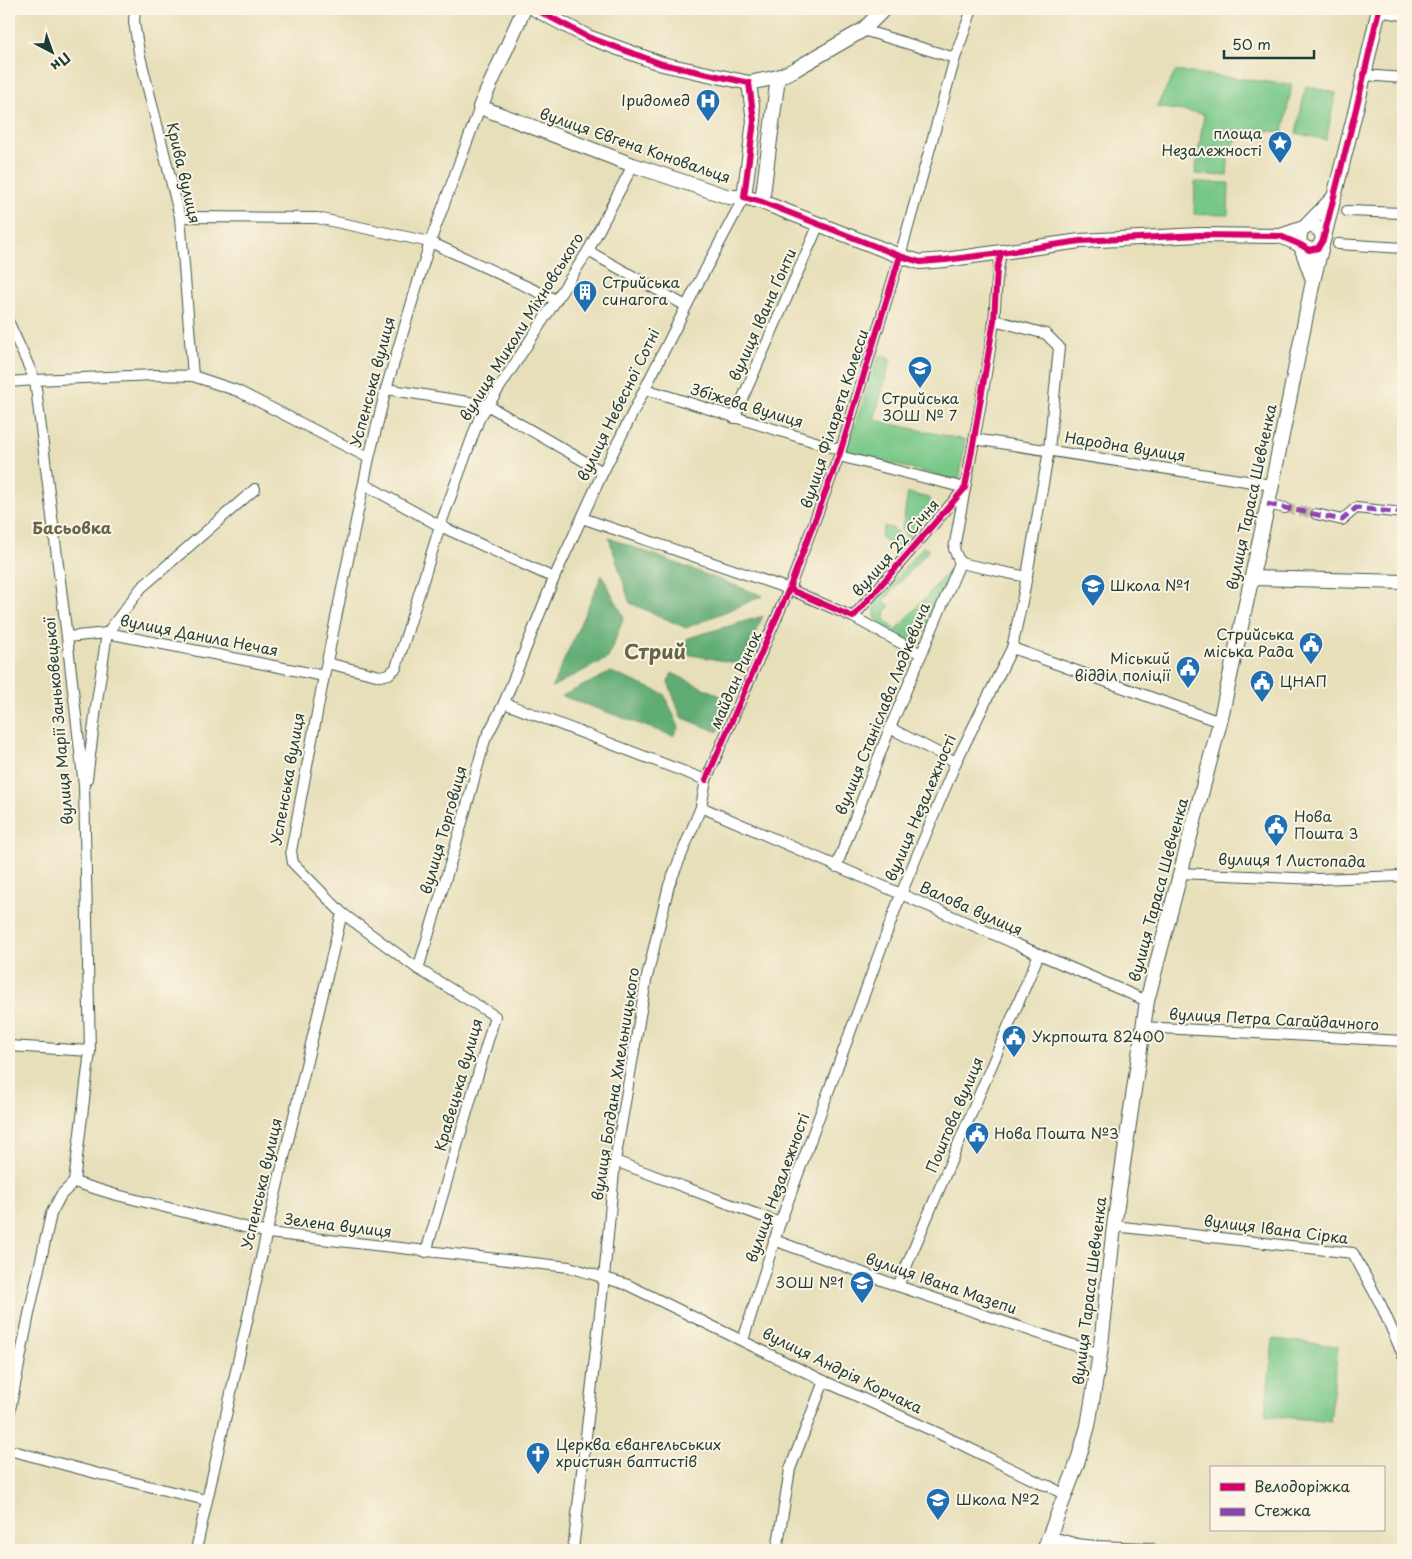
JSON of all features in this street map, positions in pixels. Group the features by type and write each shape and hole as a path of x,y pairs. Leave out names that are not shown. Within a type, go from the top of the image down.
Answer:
{"main road":[{"name":"Успенська вулиця","path":"480,107 524,9"},
{"path":"535,9 588,37 662,64 750,83 778,77 794,70 863,30 884,9"},
{"name":"вулиця Тараса Шевченка","path":"1046,1544 1077,1464 1088,1426 1100,1354 1114,1226 1147,1001 1220,722 1272,485 1313,280 1379,10"},
{"path":"762,202 778,77"},
{"name":"вулиця Небесної Сотні","path":"744,197 754,121 750,83"},
{"name":"вулиця Євгена Коновальця","path":"480,107 634,165 729,197 744,197 762,202 920,262 1080,241 1199,234 1280,236 1304,228 1334,197"},
{"path":"1301,245 1309,250 1314,250 1322,244 1323,235 1318,228 1313,226 1304,228 1299,236 1301,245 1313,280"},
{"name":"вулиця Євгена Коновальця","path":"1280,236 1301,245"},
{"path":"1252,578 1403,582"},
{"path":"1046,1544 1150,1550"}],"street":[{"name":"Крива вулиця","path":"135,9 134,22 140,52 180,217 193,376"},
{"name":"вулиця Філарета Колесси","path":"789,589 840,453 900,256 955,58 972,9"},
{"path":"1379,10 1403,16"},
{"path":"863,30 955,58"},
{"path":"1364,75 1403,78"},
{"name":"Успенська вулиця","path":"196,1550 342,913 293,862 291,851 324,676 369,458 386,389 430,242 480,107"},
{"name":"вулиця Миколи Міхновського","path":"327,663 380,676 389,674 396,668 440,526 479,418 588,250 634,165"},
{"name":"вулиця Небесної Сотні","path":"582,518 686,306 744,197"},
{"path":"1347,211 1403,212"},
{"path":"180,217 317,218 430,242 556,300"},
{"name":"вулиця Івана Ґонти","path":"734,418 819,224"},
{"path":"1338,244 1403,248"},
{"path":"588,250 686,306"},
{"path":"1000,252 994,320 954,549 960,563 1027,578"},
{"name":"вулиця Незалежності","path":"743,1340 780,1223 901,894 956,762 1012,648 1027,578 1049,450 1059,347 1046,334 994,320"},
{"name":"вулиця Марії Заньковецької","path":"9,323 35,380 67,637 84,799 90,1051 74,1182"},
{"path":"9,382 155,375 193,376 238,391 369,458"},
{"path":"386,389 488,405 604,472"},
{"name":"Збіжева вулиця","path":"646,390 840,453 965,488"},
{"name":"Народна вулиця","path":"974,439 1272,485"},
{"path":"364,484 440,526 554,578"},
{"name":"вулиця 22 Січня","path":"853,617 965,488"},
{"path":"84,799 107,633 141,588 255,489"},
{"path":"1267,504 1285,508"},
{"path":"1316,514 1342,520 1356,508 1403,513"},
{"path":"706,780 504,702 554,578 582,518 789,589"},
{"name":"вулиця Станіслава Людкевича","path":"836,867 890,728 960,563"},
{"name":"вулиця 22 Січня","path":"789,589 853,617 921,654"},
{"name":"майдан Ринок","path":"706,780 789,589"},
{"name":"вулиця Данила Нечая","path":"67,637 107,633 324,676"},
{"path":"1012,648 1220,722"},
{"name":"вулиця Торговиця","path":"418,969 455,848 485,740 504,702"},
{"path":"890,728 956,762"},
{"name":"вулиця Богдана Хмельницького","path":"573,1550 604,1278 615,1161 646,981 669,884 701,807 706,780"},
{"name":"Валова вулиця","path":"701,807 1147,1001"},
{"name":"вулиця 1 Листопада","path":"1179,874 1318,879 1403,876"},
{"name":"Кравецька вулиця","path":"342,913 418,969 495,1016 426,1252"},
{"name":"Поштова вулиця","path":"898,1286 1039,954"},
{"name":"вулиця Петра Сагайдачного","path":"1142,1027 1403,1041"},
{"path":"9,1046 90,1051"},
{"path":"615,1161 780,1223"},
{"path":"9,1414 50,1214 60,1195 74,1182"},
{"name":"Зелена вулиця","path":"74,1182 113,1194 268,1233 569,1267 604,1278"},
{"name":"вулиця Івана Сірка","path":"1114,1226 1353,1253 1381,1305 1403,1355"},
{"name":"вулиця Івана Мазепи","path":"774,1240 898,1286 1100,1354"},
{"name":"вулиця Андрія Корчака","path":"604,1278 628,1285 824,1381 942,1435 1065,1495"},
{"path":"777,1550 790,1469 824,1381"},
{"path":"9,1450 206,1500"}],"green space":[{"path":"1176,71 1292,85 1283,132 1250,129 1229,148 1227,176 1195,174 1204,114 1156,107"},
{"path":"1306,86 1336,93 1326,140 1296,133"},
{"path":"1195,182 1229,183 1228,215 1194,214"},
{"path":"879,355 891,359 874,420 965,440 960,477 957,480 847,453 846,450"},
{"path":"908,493 929,498 933,503 932,507 907,538 902,529"},
{"path":"884,526 894,529 903,543 898,549 881,537"},
{"path":"609,538 763,596 686,628 630,603"},
{"path":"924,546 929,550 884,600 890,606 886,611 885,619 896,631 950,569 952,571 924,632 918,639 910,641 887,629 876,619 876,605 880,595"},
{"path":"602,575 624,617 608,658 552,687"},
{"path":"763,616 741,664 680,653 688,638"},
{"path":"611,672 664,694 679,727 673,736 562,696"},
{"path":"672,673 729,700 718,732 681,717 668,682"},
{"path":"1273,1339 1338,1346 1330,1422 1265,1415"}],"tunnel":[{"path":"1285,508 1316,514"}],"marked path":[{"path":"1267,504 1342,520 1356,508 1403,513"}],"cycle path":[{"path":"535,9 588,37 662,64 749,83 754,121 744,197 762,202 920,262 1001,253 997,269 994,320 965,488 853,617 789,589 706,780"},
{"path":"994,254 1080,241 1199,235 1280,236 1309,250 1318,248 1323,240 1379,9"},
{"path":"786,597 839,456 900,256"}],"place":[{"name":"Іридомед","path":"708,122"},
{"name":"площа Незалежності","path":"1280,164"},
{"name":"Стрийська синагога","path":"585,313"},
{"name":"Стрийська ЗОШ № 7","path":"920,389"},
{"name":"Школа №1","path":"1093,607"},
{"name":"Стрийська міська Рада","path":"1311,665"},
{"name":"Міський відділ поліції","path":"1188,689"},
{"name":"ЦНАП","path":"1262,703"},
{"name":"Нова Пошта 3","path":"1276,847"},
{"name":"Укрпошта 82400","path":"1014,1058"},
{"name":"Нова Пошта №3","path":"977,1155"},
{"name":"ЗОШ №1","path":"862,1304"},
{"name":"Церква євангельських християн баптистів","path":"538,1475"},
{"name":"Школа №2","path":"938,1521"}],"district":[{"name":"Басьовка","path":"72,528"},
{"name":"Стрий","path":"655,652"}]}
